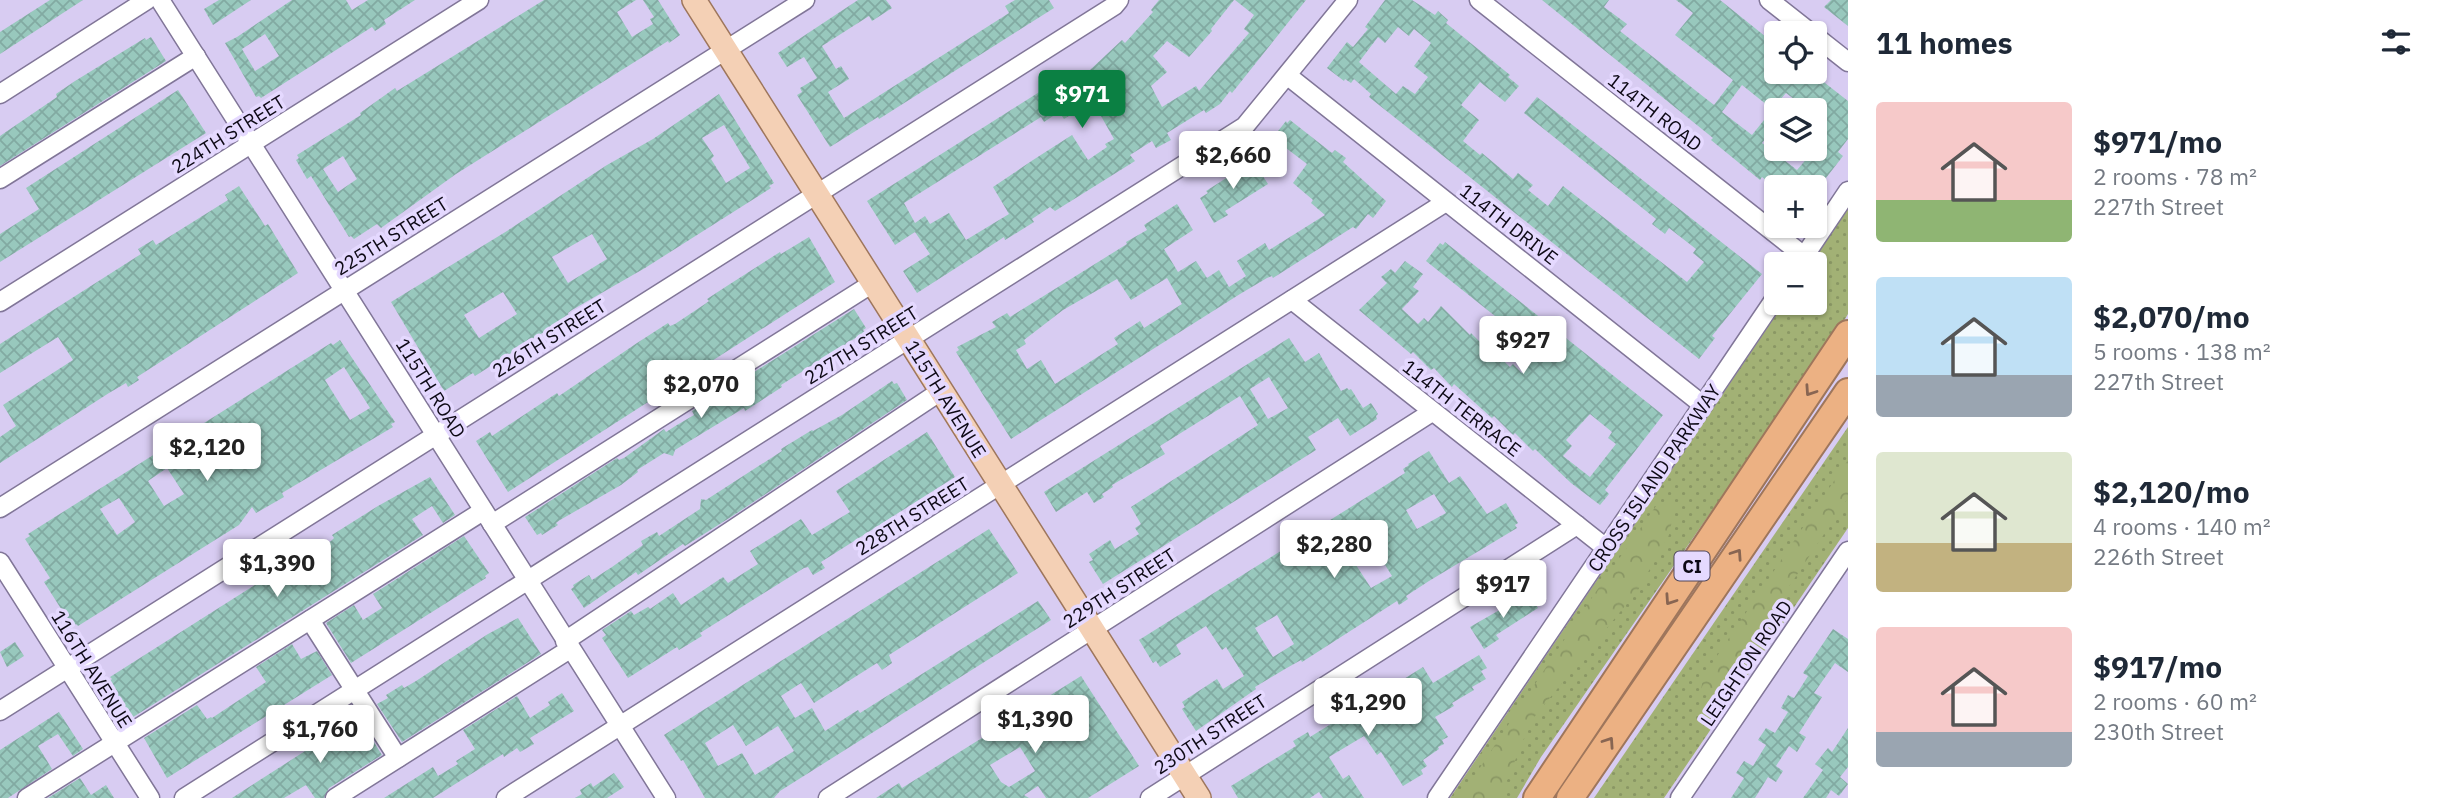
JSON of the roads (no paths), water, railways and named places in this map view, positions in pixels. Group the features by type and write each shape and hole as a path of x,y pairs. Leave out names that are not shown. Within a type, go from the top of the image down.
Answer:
{"highway":[{"name":"CI","path":"1536,798 1848,334"},
{"name":"CI","path":"1570,798 1848,392"}],"main road":[{"name":"115TH AVENUE","path":"694,0 1199,798"}],"street":[{"path":"0,94 147,0"},
{"name":"115TH ROAD","path":"160,0 666,798"},
{"name":"224TH STREET","path":"0,302 479,0"},
{"name":"225TH STREET","path":"0,508 805,0"},
{"name":"226TH STREET","path":"0,711 1114,6 1119,0"},
{"name":"227TH STREET","path":"184,798 1245,126 1348,0"},
{"name":"114TH ROAD","path":"1479,0 1791,252"},
{"path":"1769,0 1795,21"},
{"path":"1827,46 1848,62"},
{"path":"0,179 196,56"},
{"name":"114TH DRIVE","path":"1288,76 1703,405"},
{"path":"1806,252 1848,191"},
{"name":"228TH STREET","path":"506,798 1446,202"},
{"path":"27,798 310,620 488,517 873,283"},
{"name":"114TH TERRACE","path":"1292,300 1606,548"},
{"name":"CROSS ISLAND PARKWAY","path":"1437,798 1764,315"},
{"path":"335,798 568,645 941,391"},
{"name":"229TH STREET","path":"828,798 1432,412"},
{"name":"230TH STREET","path":"1150,798 1577,525"},
{"name":"LEIGHTON ROAD","path":"1680,798 1848,551"},
{"name":"116TH AVENUE","path":"0,562 150,798"},
{"path":"310,620 398,758"}]}
